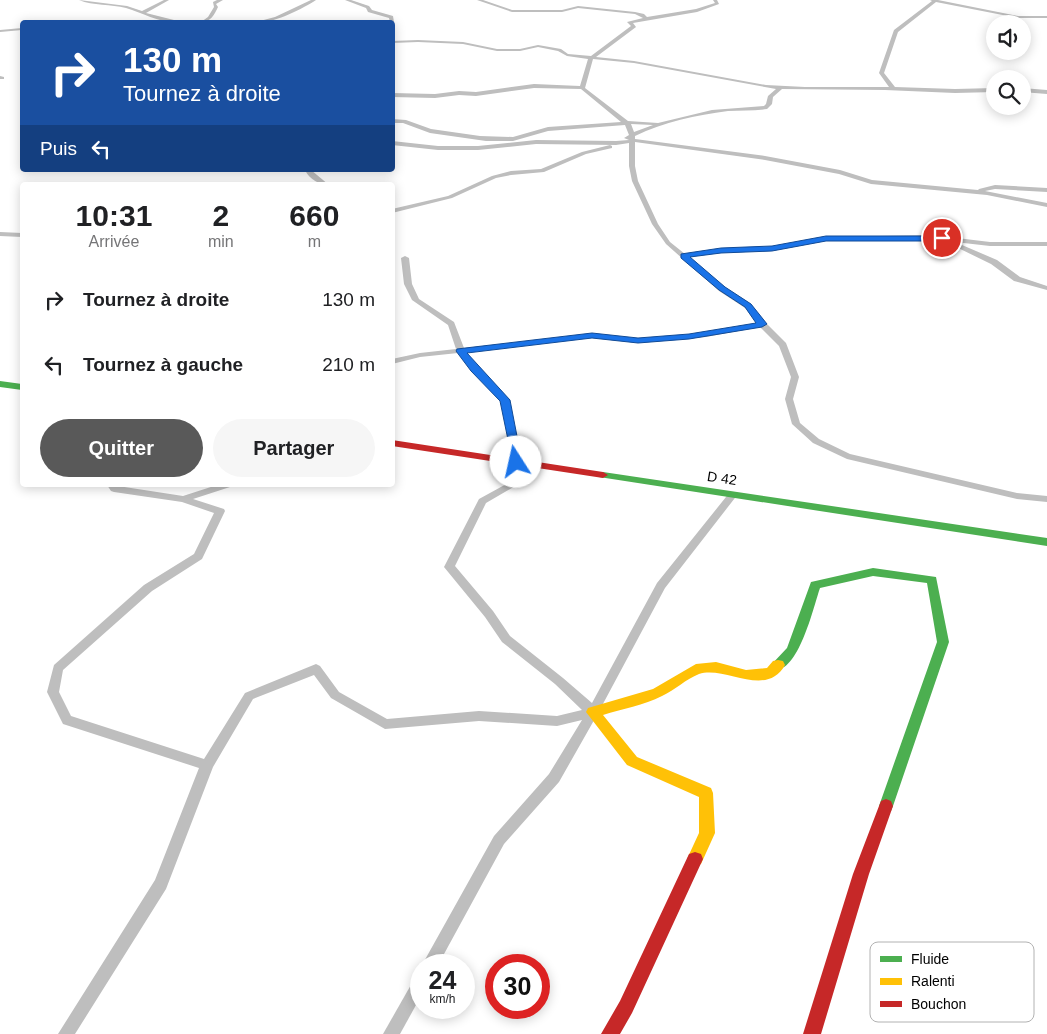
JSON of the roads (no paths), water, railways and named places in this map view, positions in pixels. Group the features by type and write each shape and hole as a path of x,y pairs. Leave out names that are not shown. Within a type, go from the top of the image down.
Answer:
{"street":[{"path":"81,0 127,7 141,13 171,20"},
{"path":"141,13 167,0"},
{"path":"206,20 210,18 216,7 214,3 220,0"},
{"path":"267,20 276,18 314,0"},
{"path":"347,0 368,7 370,11 391,17 392,20"},
{"path":"479,0 512,11 562,11 578,7 635,13 645,18"},
{"path":"582,88 590,58 634,26 629,23 645,18 709,8 718,3 715,0"},
{"path":"893,88 881,73 896,31 912,22 917,14 933,1 1018,17 1047,17"},
{"path":"0,31 20,29"},
{"path":"395,39 463,43 497,50 520,50 538,46 559,50 567,56 650,64 766,87 804,90 893,88 955,92 986,90"},
{"path":"395,95 476,94 534,86 582,88 628,124 632,138 632,166 635,181 656,224 668,243 722,289 748,306 762,324 783,345 795,377 789,399 796,424 816,441 847,456 1017,496 1047,499"},
{"path":"480,138 513,139 548,129 661,123 737,108 765,108 769,104 770,97 780,88"},
{"path":"1031,91 1047,92"},
{"path":"395,121 404,121 430,131 522,144"},
{"path":"395,210 450,197 494,177 512,173 542,171 584,153 608,148 661,123"},
{"path":"632,138 765,158 840,172 871,182 970,192 1047,205"},
{"path":"395,143 438,148 478,148 522,144 616,144"},
{"path":"309,172 322,182"},
{"path":"970,192 995,187 1047,190"},
{"path":"0,234 20,235"},
{"path":"684,256 721,250 772,249 826,238 942,238 990,244 1047,244"},
{"path":"942,238 994,262 1016,279 1047,288"},
{"path":"405,258 408,284 416,300 451,324 461,351 474,368 505,400 516,462 517,482 482,501 449,566 489,614 506,639 559,681 593,712 632,761 706,793 707,833 626,1007 610,1034"},
{"path":"395,361 420,355 592,336 638,341 696,336 762,324"},
{"path":"0,384 20,387"},
{"name":"D 42","path":"395,443 1047,542"},
{"path":"113,487 114,489 183,499 220,511 198,556 148,588 58,668 53,692 67,720 207,765"},
{"path":"183,499 221,487"},
{"path":"436,954 499,840 554,778 593,712 662,586 732,494"},
{"path":"66,1034 160,884 207,765 249,696 316,669 335,695 385,724 479,716 557,720 593,712 657,693 696,669 716,666 746,675 770,673 794,650 802,619 815,585 873,572 932,580 943,642 906,753 862,874 812,1034"},
{"path":"391,1034 410,1000"}]}
